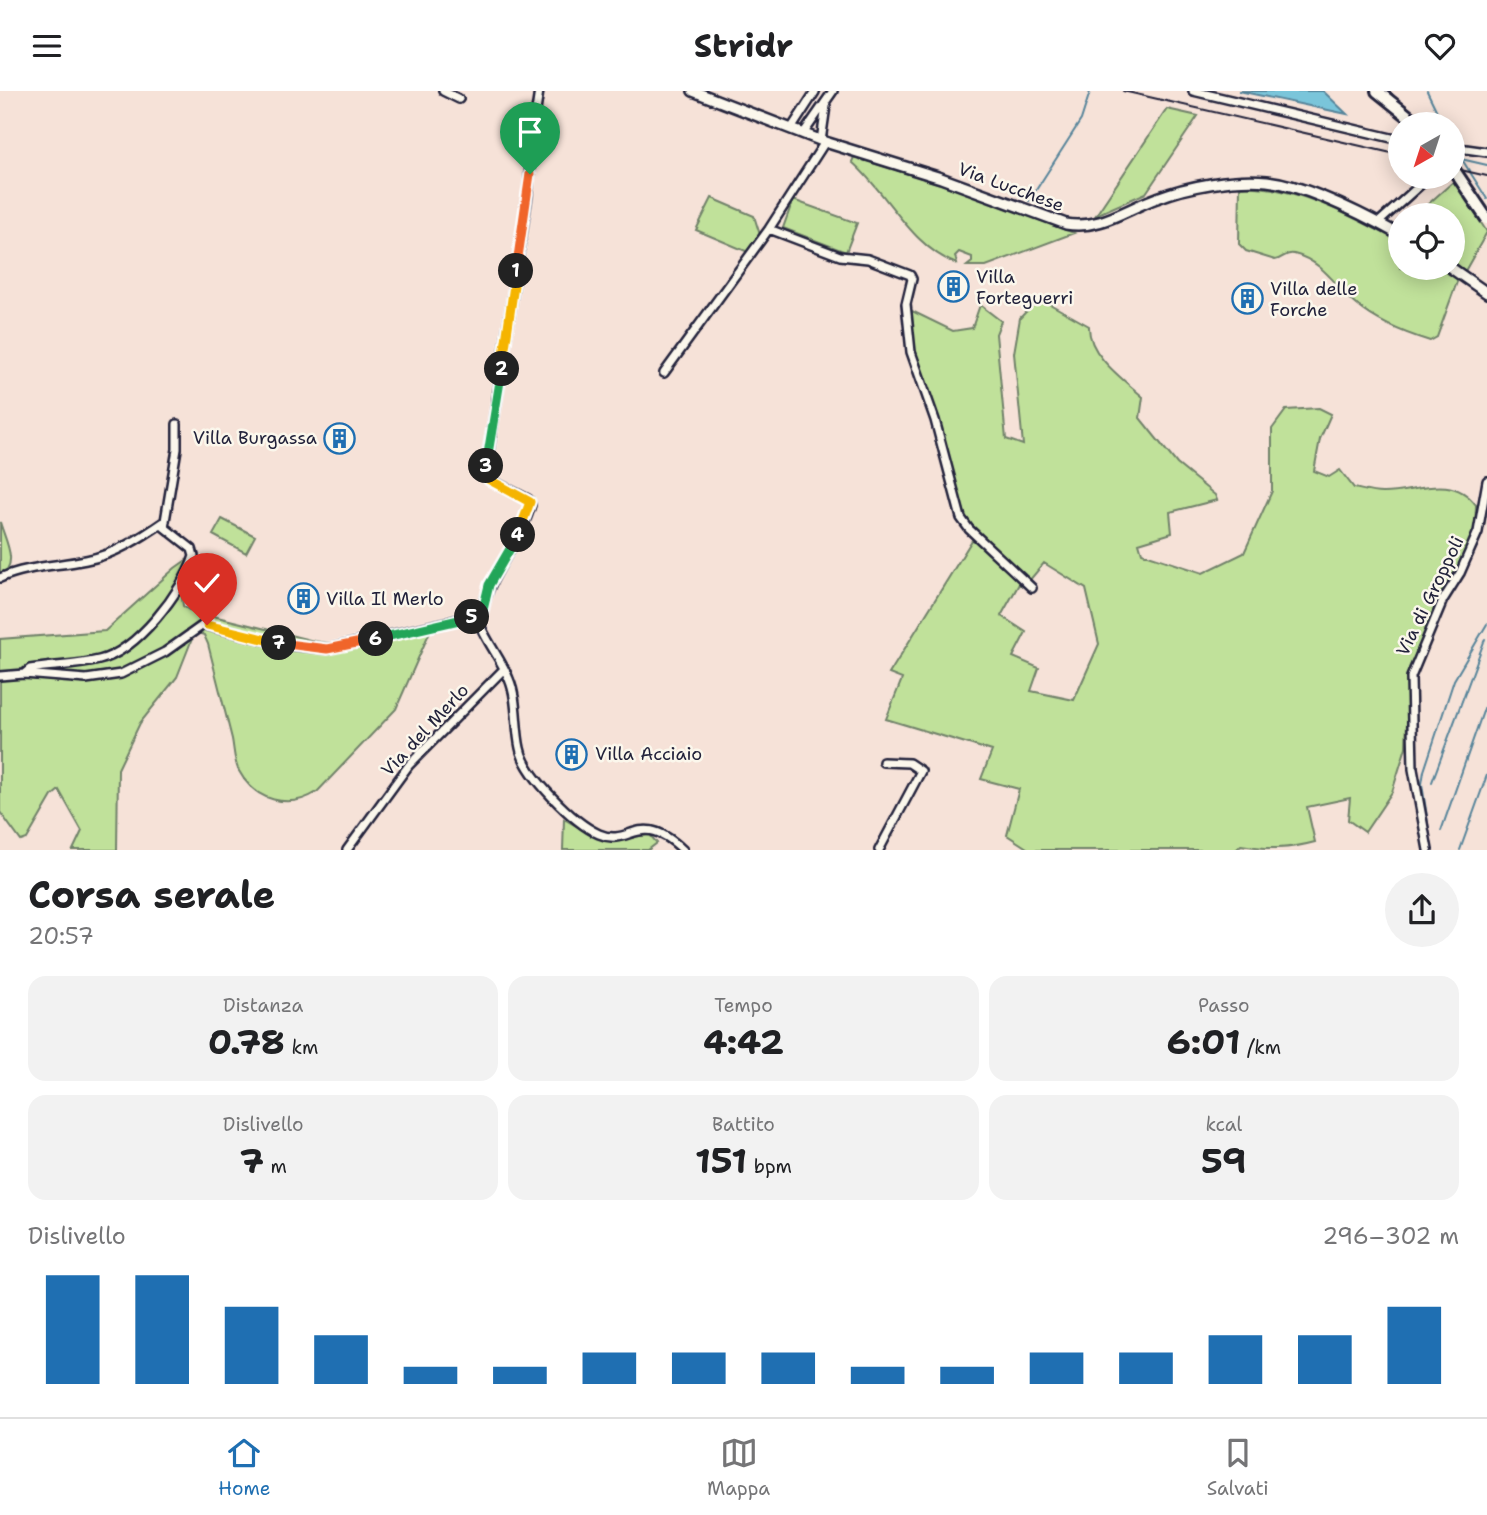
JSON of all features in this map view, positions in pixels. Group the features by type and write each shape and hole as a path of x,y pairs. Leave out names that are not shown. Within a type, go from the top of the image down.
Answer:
{"main road":[{"path":"1377,91 1403,112"},
{"path":"1465,186 1487,219"}],"street":[{"path":"443,91 459,99"},
{"path":"539,91 528,195 485,477 528,499 531,505 519,534 489,585 481,627 512,688 520,751 525,765 560,804 598,833 609,836 652,829 669,837 683,850"},
{"name":"Via Lucchese","path":"694,91 718,95 823,142 1076,225 1104,221 1177,192 1256,181 1297,190 1388,228"},
{"path":"803,134 833,91"},
{"path":"1193,91 1388,137"},
{"path":"791,129 815,92"},
{"path":"664,373 769,229 823,142 827,102"},
{"path":"1465,149 1487,152"},
{"path":"1378,223 1416,189"},
{"path":"769,229 840,256 868,259 910,275 912,281 906,304 911,352 934,420 961,518 969,529 1032,588"},
{"path":"1465,278 1487,293"},
{"path":"24,674 30,669 100,660 124,649 154,619 179,587 194,556 192,549 166,531 165,521 177,449 177,424"},
{"name":"Via di Groppoli","path":"1428,850 1413,769 1411,672 1443,600 1461,570 1478,532 1487,481"},
{"path":"0,578 18,571 89,560 111,552 165,521"},
{"path":"0,676 24,674 86,679 121,674 165,652 203,625 286,645 327,649 482,614"},
{"name":"Via del Merlo","path":"347,850 409,765 504,669"},
{"path":"879,850 921,771 909,763 883,762"}],"green space":[{"path":"1167,109 1198,116 1146,193 1096,215"},
{"path":"854,157 945,185 1074,233 986,266 967,266 972,262 972,257 959,252 955,256 957,264 941,256 913,232 852,162"},
{"path":"1240,187 1260,187 1302,196 1323,204 1388,236 1388,280 1458,280 1437,337 1430,341 1401,331 1374,317 1357,305 1321,268 1304,257 1291,254 1275,260 1246,251 1239,244"},
{"path":"1445,189 1459,189 1487,232 1465,271 1465,203 1429,203"},
{"path":"712,198 754,216 760,235 748,252 696,230"},
{"path":"793,200 857,223 846,252 783,228"},
{"path":"1039,298 1089,326 1090,337 1100,356 1143,397 1140,418 1177,464 1215,495 1217,500 1170,512 1172,533 1139,543 1142,553 1203,573 1244,553 1272,491 1272,429 1286,410 1319,408 1331,414 1320,439 1314,471 1329,477 1340,470 1354,488 1375,493 1431,487 1455,489 1476,505 1475,531 1409,668 1406,747 1392,792 1365,832 1348,820 1350,798 1307,807 1315,842 1296,846 1269,848 1241,845 1236,850 1030,850 1007,835 1019,789 981,779 992,751 886,719 902,679 889,674 977,532 966,517 916,360 910,310 953,331 972,328 980,305 1001,321 996,334 1006,439 1023,445 1014,353 1020,318","holes":["1044,563 1086,589 1099,644 1074,700 1031,691 1039,668 1013,657 1026,632 1001,616 1019,584 1024,587"]},
{"path":"222,519 255,536 246,553 213,535"},
{"path":"0,522 10,559 6,571 0,575"},
{"path":"192,556 199,558 199,563 182,598 183,606 189,610 314,641 352,647 431,629 396,709 317,792 295,801 263,796 246,781 237,767 208,644 204,635 198,633 192,639 177,677 140,723 118,769 117,850 73,850 82,831 59,790 52,796 27,839 21,841 0,812 0,639 105,631"},
{"path":"564,819 597,838 650,835 657,843 648,850 563,850"}],"water":[{"path":"1239,91 1323,91 1347,114"}],"waterway":[{"path":"1427,91 1437,112"},
{"path":"1029,201 1081,120 1090,92"},
{"path":"1465,160 1487,165"},
{"path":"1465,164 1487,199"},
{"path":"1432,850 1422,784 1424,771 1454,680 1487,624"},
{"path":"1432,782 1485,639"},
{"path":"1441,831 1487,700"},
{"path":"1460,850 1487,775"}],"railway":[{"path":"1123,91 1388,152"},
{"path":"1465,171 1487,176"}],"place":[{"name":"Villa Forteguerri","path":"953,287"},
{"name":"Villa delle Forche","path":"1247,299"},
{"name":"Villa Burgassa","path":"340,438"},
{"name":"Villa Il Merlo","path":"303,599"},
{"name":"Villa Acciaio","path":"572,754"}],"route":[{"path":"207,625 286,645 327,649 482,614 489,585 519,534 531,505 528,499 485,477 530,174"}]}
